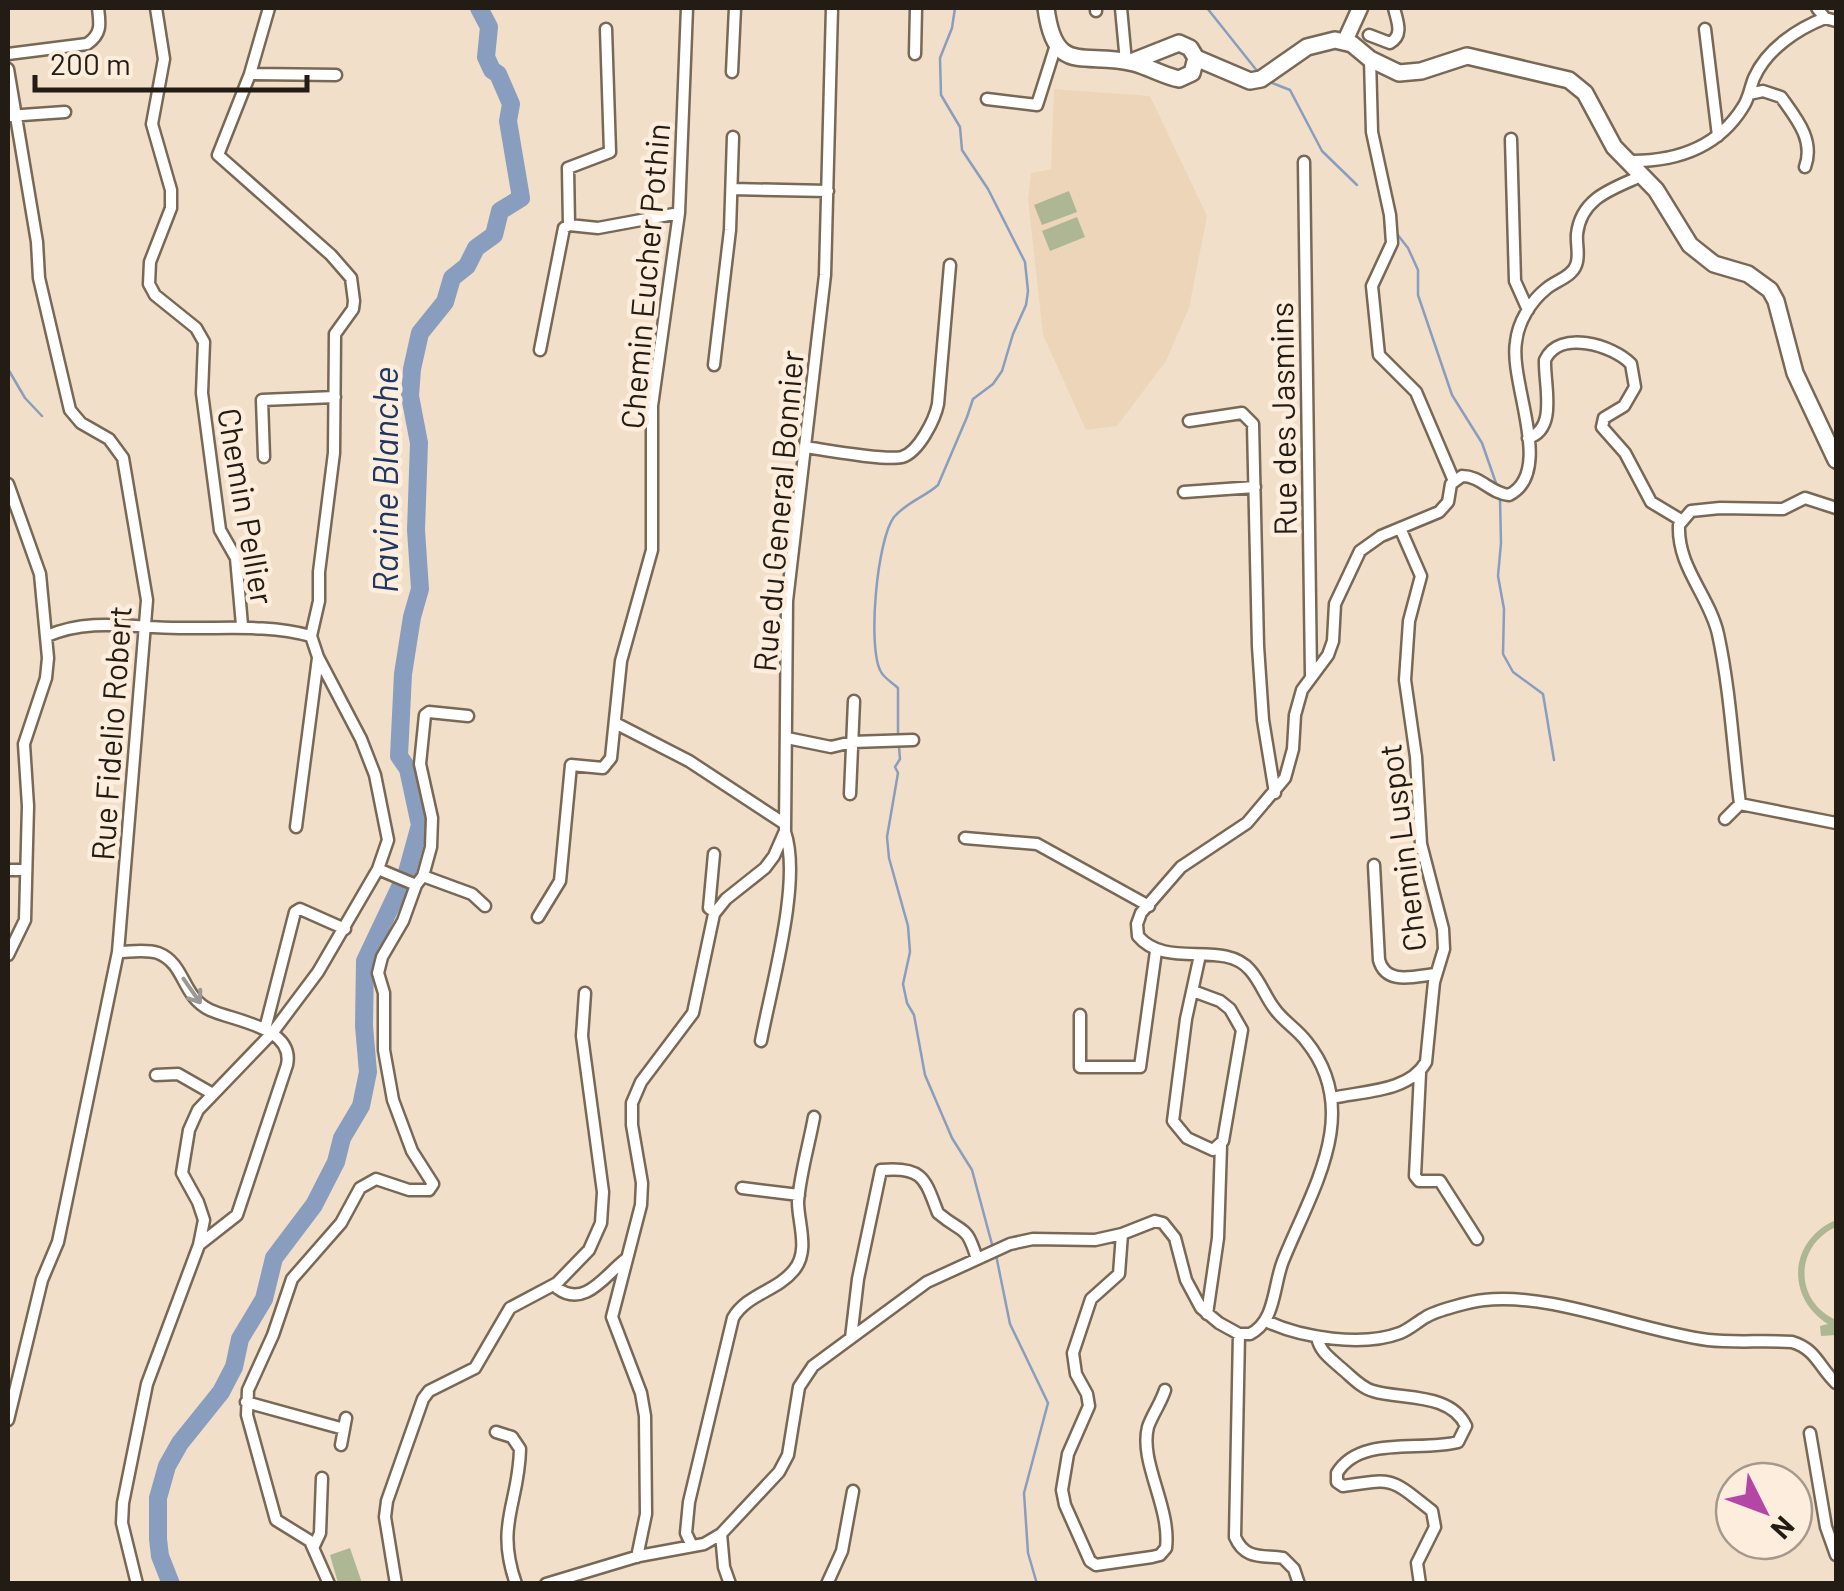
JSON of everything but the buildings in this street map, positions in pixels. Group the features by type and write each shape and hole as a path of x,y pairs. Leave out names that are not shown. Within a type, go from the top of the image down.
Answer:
{"main road":[{"path":"1046,8 1056,44 1077,58 1128,62 1179,79 1194,64"},
{"path":"1345,41 1360,8"},
{"path":"1194,64 1250,81 1271,73 1316,42 1345,41 1399,73 1421,71 1468,56 1559,75 1584,93 1614,146 1656,190 1678,229 1701,256 1748,274 1770,290 1795,372 1836,460"},
{"path":"1128,62 1179,43 1190,48 1194,64"},
{"path":"1162,52 1164,74"}],"street":[{"path":"8,54 87,44 101,26 98,8"},
{"name":"Chemin Pellier","path":"156,8 164,59 152,124 171,208 150,262 150,284 155,294 196,328 204,342 202,393 220,530 236,558 242,625"},
{"path":"137,1584 122,1524 123,1503 150,1372 199,1245 202,1210 184,1179 182,1163 193,1120 318,972 378,869 388,840 375,774 318,657 312,636 334,454 335,334 353,309 351,278 331,255 218,155 250,74 269,8"},
{"name":"Chemin Eucher Pothin","path":"538,918 560,881 571,765 609,765 621,662 652,550 652,406 678,213 688,8"},
{"path":"732,72 735,8"},
{"name":"Rue du General Bonnier","path":"761,1041 792,878 785,827 788,601 825,274 832,8"},
{"path":"914,54 916,8"},
{"path":"1121,8 1128,62"},
{"path":"1368,35 1390,43 1397,40 1400,32 1394,8"},
{"path":"1628,161 1659,162 1718,136 1742,109 1762,63 1774,50 1793,34 1831,20 1817,8"},
{"path":"540,350 560,236 569,225 568,168 610,152 606,29"},
{"path":"1705,29 1718,136"},
{"path":"988,99 1037,105 1056,44"},
{"path":"546,1584 637,1557 704,1544 721,1534 779,1472 788,1455 799,1387 813,1366 928,1282 1010,1244 1033,1239 1095,1240 1156,1221 1169,1227 1192,1295 1207,1314 1239,1334 1250,1334 1266,1322 1277,1276 1329,1153 1332,1098 1314,1052 1272,1006 1252,971 1232,958 1156,951 1138,936 1137,924 1181,867 1247,823 1275,793 1290,766 1295,715 1311,676 1328,655 1333,641 1335,604 1360,552 1381,536 1440,512 1448,502 1454,481 1416,392 1379,355 1372,286 1392,243 1372,132 1370,58"},
{"name":"Rue Fidelio Robert","path":"8,70 11,116 36,242 39,278 70,410 81,423 109,439 123,458 147,600 118,952 58,1242 42,1280 8,1420"},
{"path":"250,74 336,75"},
{"path":"1749,94 1781,96 1807,140 1810,151 1805,167"},
{"path":"11,116 65,112"},
{"path":"714,365 722,311 733,137"},
{"path":"1511,139 1515,281 1528,310"},
{"name":"Rue des Jasmins","path":"1304,162 1311,676"},
{"path":"1454,481 1470,476 1496,493 1508,495 1516,491 1529,472 1528,438 1515,361 1516,340 1528,310 1544,290 1574,270 1584,209 1597,196 1642,176"},
{"path":"732,190 828,191"},
{"path":"569,225 598,228 678,213"},
{"path":"805,447 896,458 912,451 938,404 950,264"},
{"path":"1528,438 1540,433 1546,422 1545,360 1549,352 1566,344 1613,350 1631,364 1636,387 1624,406 1604,418 1602,428 1625,454 1650,502 1681,520"},
{"path":"264,458 262,400 335,397"},
{"path":"1188,422 1242,412 1253,424 1258,646 1263,720 1275,793"},
{"path":"8,484 40,574 47,636 46,678 24,744 28,784 25,920 8,955"},
{"path":"1184,492 1255,487"},
{"path":"1740,804 1718,634 1706,603 1687,572 1678,531 1681,520 1691,511 1783,509 1805,498 1836,508"},
{"name":"Chemin Luspot","path":"1400,528 1421,576 1408,621 1405,680 1416,757 1421,844 1443,929 1444,948 1436,974 1426,1062 1420,1073 1415,1176 1419,1181 1440,1181 1477,1239"},
{"path":"47,636 87,624 180,628 242,625 287,629 312,636"},
{"path":"296,828 318,657"},
{"path":"850,794 854,701"},
{"path":"328,1584 314,1546 276,1520 246,1402 292,1278 341,1222 360,1188 376,1179 409,1190 428,1190 433,1184 412,1151 393,1100 384,1050 384,993 378,973 382,956 403,921 431,846 432,818 420,764 426,715 429,712 468,716"},
{"path":"615,723 689,761 785,827 765,868 714,912 692,1013 640,1082 632,1103 642,1183 637,1226 612,1317 641,1392 644,1416 647,1496 637,1557"},
{"path":"787,738 831,747 852,742 904,741"},
{"path":"1725,819 1740,804"},
{"path":"1740,804 1836,823"},
{"path":"965,838 1037,844 1149,906"},
{"path":"714,854 709,908 714,912"},
{"path":"1374,865 1379,960 1383,971 1392,978 1436,974"},
{"path":"378,869 472,894 484,906"},
{"path":"8,870 25,870"},
{"path":"269,1030 294,912 300,910 345,929"},
{"path":"1080,1015 1080,1068 1140,1067 1156,951"},
{"path":"118,952 158,953 179,969 186,989 204,1007 269,1030 289,1057 237,1215 199,1245"},
{"path":"1200,955 1186,1019 1173,1121 1180,1133 1207,1150 1221,1145"},
{"path":"1193,991 1220,1001 1230,1009 1242,1030 1221,1145 1218,1238 1207,1314"},
{"path":"396,1584 386,1501 423,1398 429,1390 474,1368 510,1308 557,1283 589,1250 601,1223 603,1192 582,1036 585,993"},
{"path":"1332,1098 1398,1084 1420,1073"},
{"path":"156,1075 178,1074 213,1094"},
{"path":"692,1546 686,1533 690,1502 730,1328 740,1308 794,1270 801,1252 799,1195 814,1117"},
{"path":"851,1338 852,1311 881,1170 904,1171 923,1178 930,1186 938,1213 964,1228 979,1258"},
{"path":"742,1188 799,1195"},
{"path":"1122,1234 1119,1274 1091,1299 1073,1353 1076,1374 1089,1406 1068,1454 1062,1490 1090,1561 1102,1567 1152,1558 1166,1548 1164,1513 1146,1441 1148,1426 1166,1390"},
{"path":"557,1283 562,1292 594,1290 627,1258"},
{"path":"1266,1322 1318,1337 1380,1338 1400,1333 1436,1312 1482,1300 1506,1299 1710,1340 1804,1345 1836,1383"},
{"path":"1239,1334 1235,1537 1241,1548 1253,1556 1282,1558 1294,1569 1300,1584"},
{"path":"1318,1337 1324,1354 1366,1389 1409,1396 1450,1408 1462,1416 1466,1426 1458,1442 1366,1451 1347,1461 1337,1473 1343,1486 1388,1480 1432,1512 1435,1528 1417,1563 1420,1584"},
{"path":"246,1402 345,1424 341,1446"},
{"path":"496,1432 512,1437 520,1449 506,1523 508,1554 516,1584"},
{"path":"1810,1433 1826,1527 1836,1555"},
{"path":"314,1546 320,1533 322,1478"},
{"path":"828,1584 842,1551 853,1490"},
{"path":"721,1534 730,1584"}],"shaded area":[{"path":"1054,89 1150,96 1207,216 1189,308 1166,361 1117,426 1086,430 1043,335 1028,199 1031,173 1051,169"}],"green space":[{"path":"1069,191 1077,212 1042,225 1034,205"},
{"path":"1077,217 1085,237 1050,251 1042,231"},
{"path":"1836,1220 1836,1227 1812,1247 1804,1274 1812,1300 1836,1320 1836,1335 1821,1336 1820,1326 1828,1324 1805,1299 1798,1269 1809,1241"},
{"path":"350,1548 362,1583 338,1583 330,1555"}],"waterway":[{"name":"Ravine Blanche","path":"406,876 420,825 408,769 399,756 403,674 420,589 416,530 419,443 410,396 412,369 420,333 445,302 452,278 467,266 476,248 494,235 500,211 521,198 508,121 511,104 486,57 489,27 479,8"},
{"path":"898,739 898,688 881,672 875,641 879,569 888,529 899,512 938,485 973,399 993,384 1002,371 1028,291 1025,262 988,189 962,150 960,127 941,95 940,58 955,8"},
{"path":"1207,8 1258,72"},
{"path":"1267,81 1290,90 1322,151 1357,185"},
{"path":"1397,234 1418,270 1418,295 1452,395 1482,443 1497,486"},
{"path":"8,369 25,398 42,416"},
{"path":"1500,499 1498,576 1504,609 1503,654 1513,672 1543,694 1554,760"},
{"path":"899,747 887,837 908,926 910,952 903,984 914,1015 925,1075 952,1138 972,1170 993,1248"},
{"name":"Ravine Blanche","path":"171,1584 158,1539 158,1498 167,1466 180,1443 221,1392 234,1367 240,1339 264,1299 274,1258 314,1205 336,1162 342,1138 361,1106 368,1072 365,961 400,887"},
{"path":"996,1255 1010,1324 1048,1403 1024,1493 1028,1553 1037,1584"}]}
